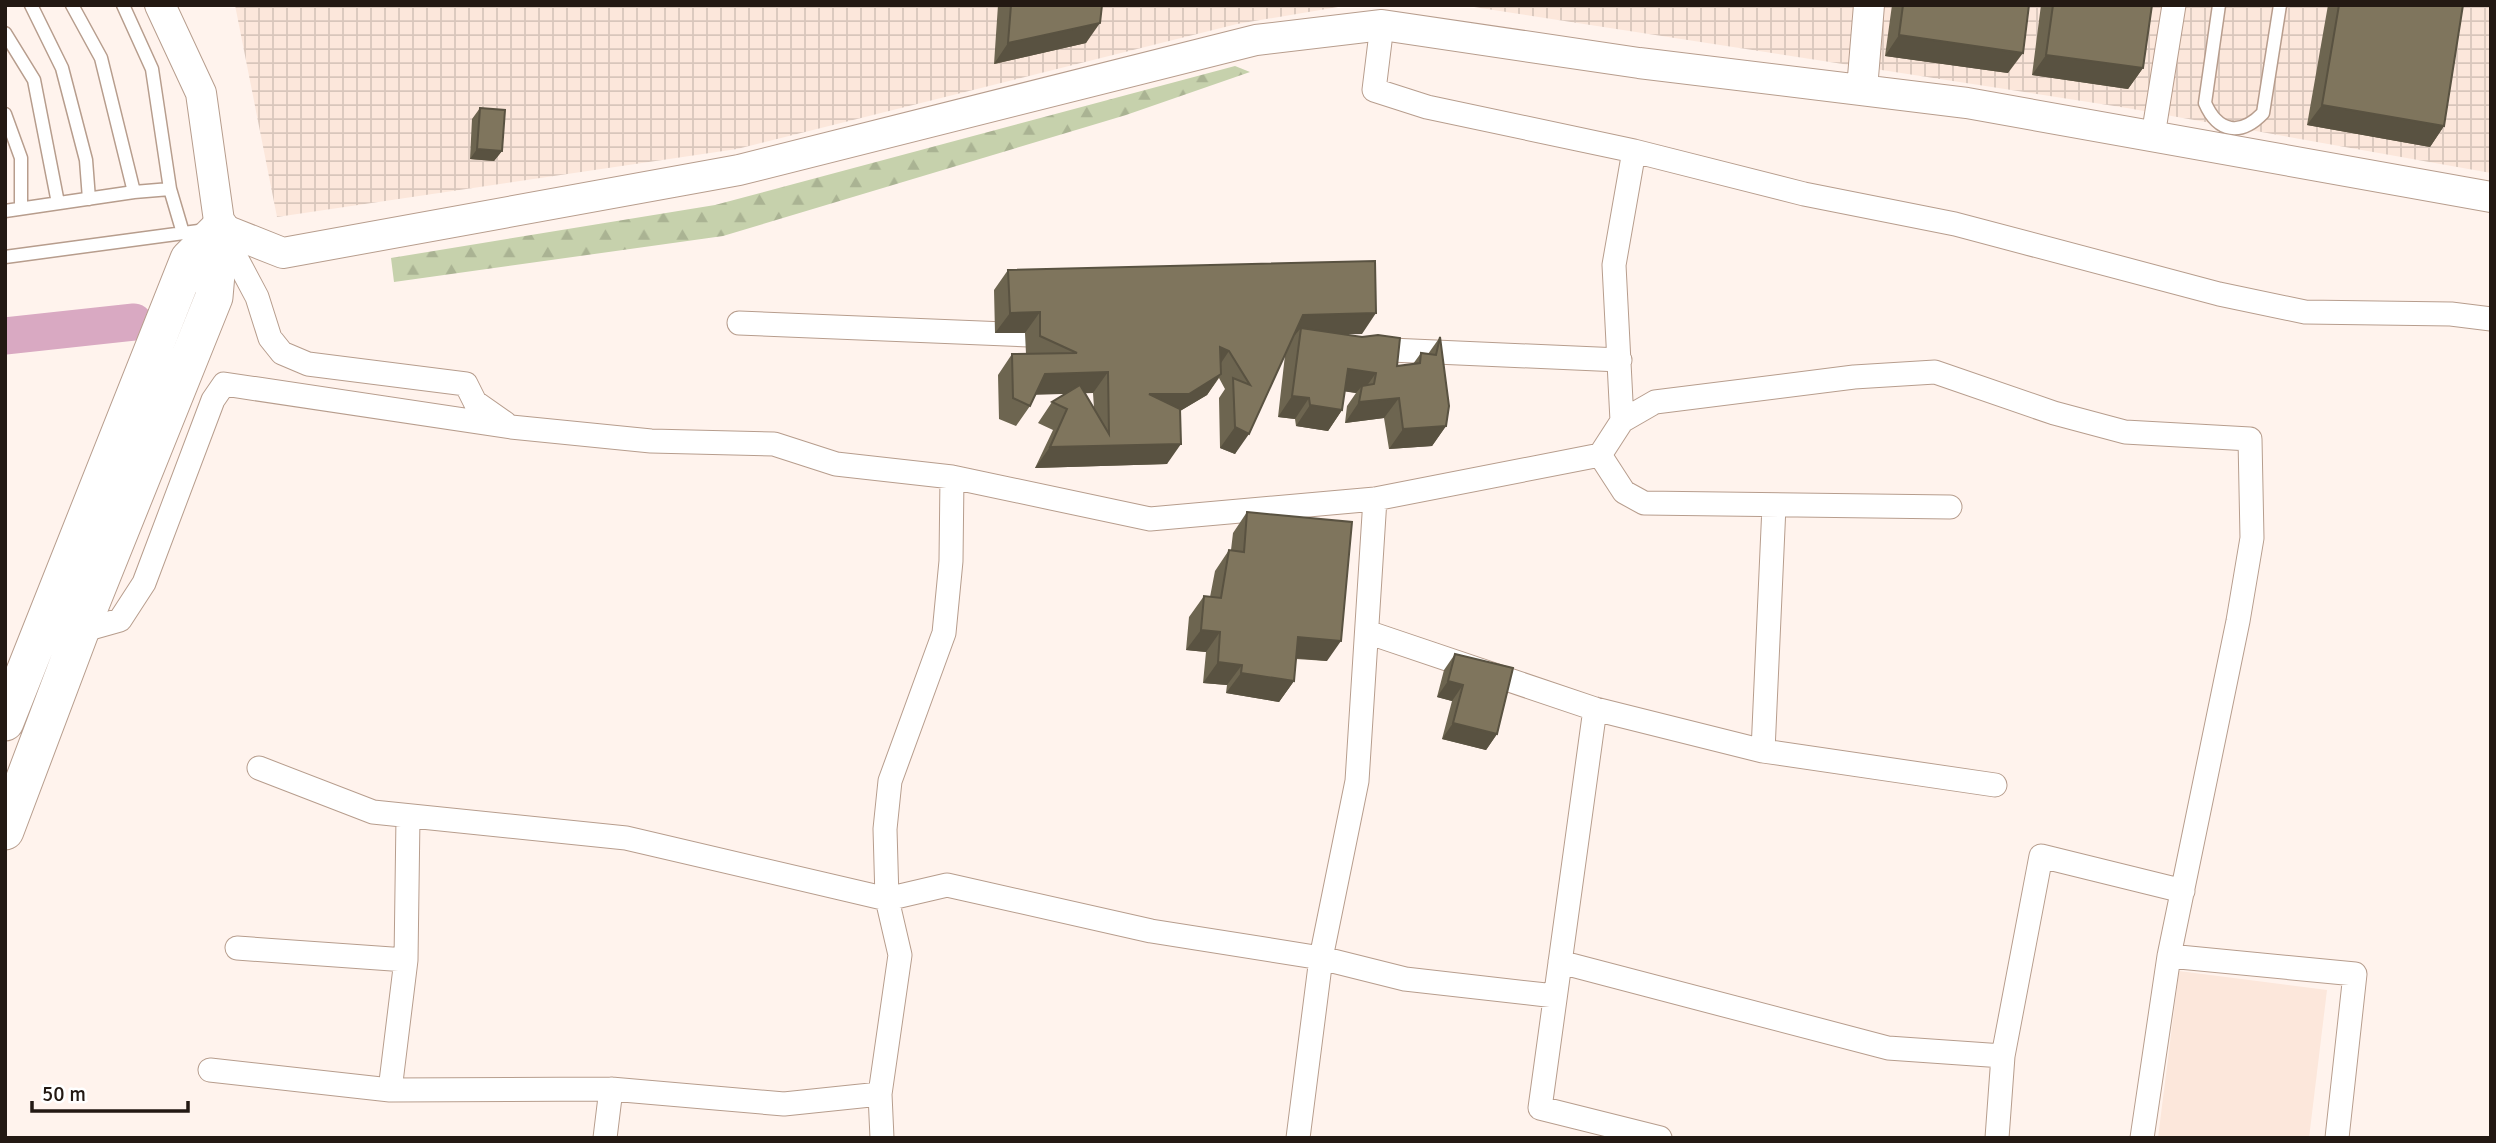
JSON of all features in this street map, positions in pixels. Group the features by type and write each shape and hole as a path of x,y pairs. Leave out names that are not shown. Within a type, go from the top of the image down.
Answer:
{"main road":[{"path":"5,722 189,259 220,228"},
{"path":"5,831 214,297 220,228"},
{"path":"37,642 76,644"}],"street":[{"path":"160,5 201,93 220,228 257,297 270,338 282,354 308,364 466,384 475,401 511,427"},
{"path":"1862,89 1869,5"},
{"path":"2153,136 2174,5"},
{"path":"220,228 283,253 739,170 1256,40 1382,15 1639,63 1967,103 2491,197"},
{"path":"1382,15 1374,90 1427,107 1634,151 1804,194 1955,224 2194,288 2305,312 2451,314 2491,319"},
{"path":"1622,421 1615,265 1634,151"},
{"path":"739,323 1074,337"},
{"path":"1340,348 1620,360"},
{"path":"76,644 120,620 141,590 212,400 224,384 511,427 651,441 774,444 836,464 952,477 1150,519 1375,499 1600,455 1622,421 1655,402 1854,377 1935,372 2054,413 2125,432 2250,439 2252,538 2238,621 2169,956 2142,1138"},
{"path":"1600,455 1624,492 1644,503 1950,507"},
{"path":"882,1138 880,1094 900,955 887,899 885,829 890,781 944,633 951,561 952,477"},
{"path":"1298,1138 1321,958 1357,781 1375,499"},
{"path":"1763,751 1774,506"},
{"path":"1367,632 1595,709 1763,751 1994,785"},
{"path":"1595,709 1540,1108 1660,1138"},
{"path":"259,768 373,812 626,838 887,899 947,885 1151,931 1321,958 1405,979 1555,996"},
{"path":"390,1090 406,960 408,817"},
{"path":"1997,1138 2003,1056 2041,856 2183,891"},
{"path":"237,948 406,960"},
{"path":"2169,956 2355,974 2337,1138"},
{"path":"1560,962 1888,1048 2003,1056"},
{"path":"210,1070 390,1090 611,1088 784,1104 880,1094"},
{"path":"606,1138 611,1088"}],"lane":[{"path":"31,5 62,68 86,160 89,199"},
{"path":"72,5 100,58 134,192"},
{"path":"123,5 152,69 170,189 183,233"},
{"path":"2219,5 2205,103 2211,117 2223,126 2238,129 2252,124 2263,113 2280,5"},
{"path":"5,33 34,80 58,203"},
{"path":"5,114 21,158 21,208"},
{"path":"2248,153 2252,124"},
{"path":"5,211 170,189"},
{"path":"5,257 220,228"}],"shaded area":[{"path":"235,5 1350,5 1237,24 737,149 277,217"},
{"path":"1461,5 2491,5 2491,173 2127,108"},
{"path":"2179,971 2327,990 2309,1138 2158,1138"}],"green space":[{"path":"1235,66 1250,72 1126,115 723,236 394,282 391,258 715,205"}],"building":[{"path":"1011,5 1102,5 1100,23 1008,43"},
{"path":"1903,5 2029,5 2023,53 1899,35"},
{"path":"2053,5 2152,5 2143,68 2046,55"},
{"path":"2339,5 2463,5 2444,126 2322,105"},
{"path":"480,108 505,110 502,151 477,149"},
{"path":"1375,261 1376,313 1303,315 1249,434 1235,427 1233,378 1250,385 1229,351 1220,347 1221,374 1189,394 1149,394 1180,409 1181,444 1050,447 1067,409 1052,402 1080,385 1109,434 1108,372 1045,374 1030,406 1013,398 1012,354 1077,353 1040,336 1040,312 1010,313 1008,270"},
{"path":"1301,328 1362,337 1378,335 1400,338 1397,366 1420,363 1421,353 1436,355 1440,337 1449,406 1446,426 1403,429 1399,398 1359,402 1362,386 1374,384 1376,373 1348,369 1342,410 1310,405 1309,398 1292,396"},
{"path":"1247,512 1352,522 1341,641 1298,637 1294,681 1241,673 1242,665 1218,662 1220,632 1201,630 1204,596 1221,598 1229,550 1244,552"},
{"path":"1455,654 1513,668 1497,734 1453,723 1463,685 1448,681"}],"waterway":[{"path":"5,336 134,322"}]}
